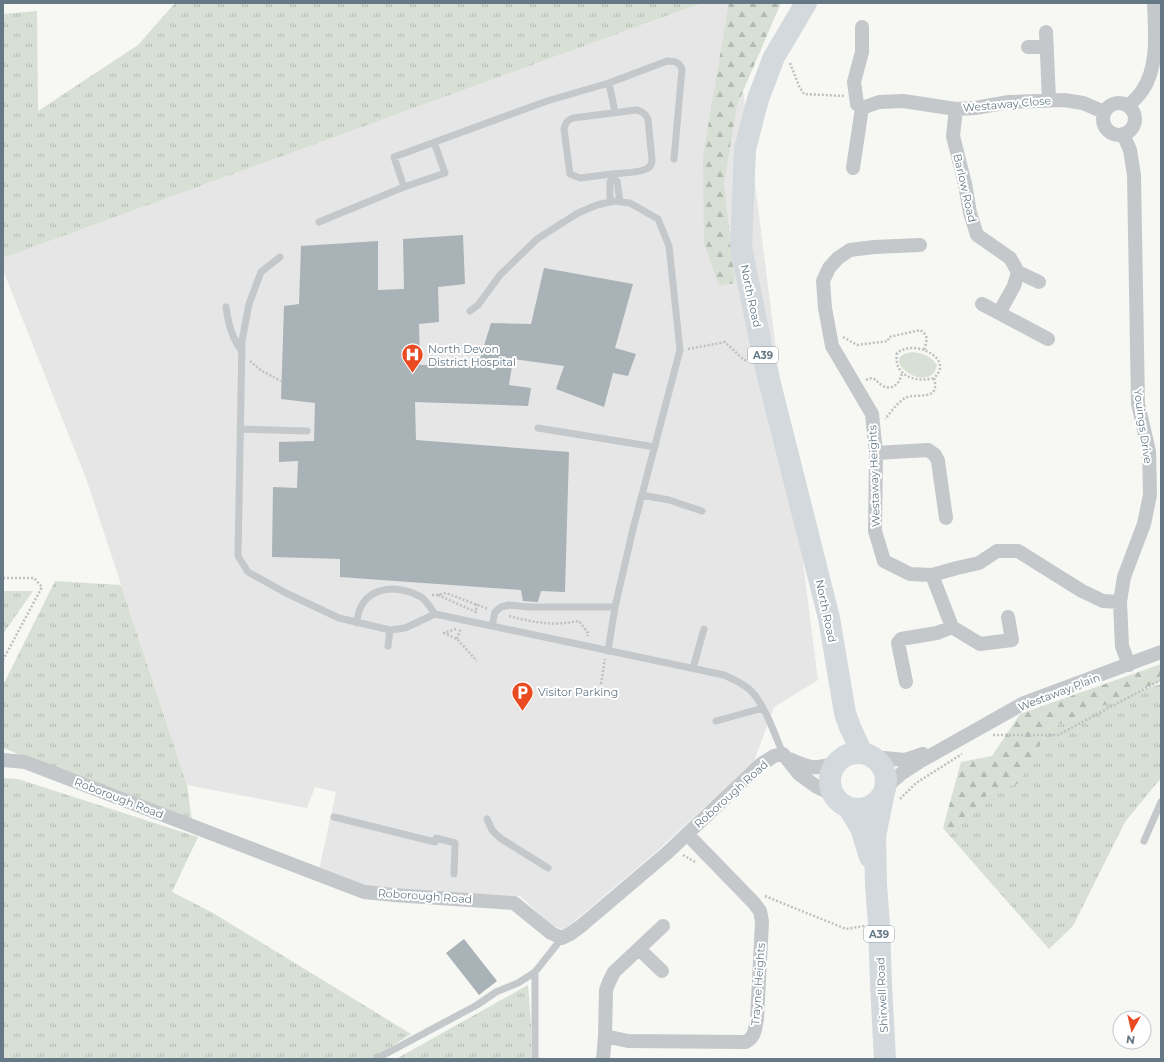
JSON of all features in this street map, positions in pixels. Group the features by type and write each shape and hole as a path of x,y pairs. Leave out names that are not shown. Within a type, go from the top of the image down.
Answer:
{"main road":[{"name":"North Road","path":"806,3 774,57 758,99 745,148 741,247 765,364 829,618 845,713 850,727 867,755"},
{"name":"North Road","path":"838,761 844,736 845,713"},
{"path":"847,755 867,755 878,761 884,771 889,793 869,807 862,808 841,801 832,790 830,778 831,773 838,761 847,755"},
{"name":"Shirwell Road","path":"885,1059 875,836 889,793"},
{"name":"Shirwell Road","path":"841,801 861,828 876,884"}],"street":[{"path":"1129,105 1142,91 1157,66 1154,3"},
{"path":"853,168 858,102 854,82 862,52 862,27"},
{"path":"1046,32 1049,100"},
{"path":"1028,47 1047,47"},
{"name":"Westaway Close","path":"858,102 903,101 956,108 975,108 1010,102 1064,100 1083,104 1104,112"},
{"path":"1124,103 1129,105 1135,116 1135,122 1130,130 1123,134 1117,135 1107,129 1103,119 1104,112 1110,105 1124,103"},
{"name":"Barlow Road","path":"956,108 953,136 965,184 970,213 977,235 1010,258 1018,272 1039,282"},
{"name":"Youings Drive","path":"1123,134 1130,150 1134,174 1138,404 1149,451 1150,495 1144,524 1124,577 1120,602 1122,646 1129,665"},
{"name":"Westaway Heights","path":"920,245 874,247 850,250 838,258 829,268 823,282 825,308 832,346 872,414 876,453 876,531 884,560 910,574 932,575 979,563 997,551 1018,551 1082,592 1103,601 1120,602"},
{"path":"999,313 1014,286 1018,272"},
{"path":"982,304 1048,339"},
{"path":"876,453 928,450 935,455 938,461 946,518"},
{"path":"932,575 952,627 980,644 1012,640 1008,617"},
{"path":"906,682 898,643 901,639 937,633 952,627"},
{"name":"Westaway Plain","path":"889,793 902,773 938,750 1024,703 1161,652"},
{"name":"Westaway Plain","path":"867,755 905,760 938,750"},
{"name":"Roborough Road","path":"3,760 25,762 364,892 514,903 526,911 551,933 562,938 581,926 688,834 760,765 774,756 786,756"},
{"path":"786,756 809,767 822,768 838,761"},
{"path":"786,756 799,774 817,787 841,801"},
{"name":"Trayne Heights","path":"605,1036 628,1041 745,1042 750,1040 754,1034 757,1019 762,922 760,911 688,834"},
{"path":"604,1059 606,990 609,982 614,972 663,926"},
{"path":"639,949 662,971"}],"lane":[{"path":"404,187 394,157 547,101 609,83 667,61 676,62 680,65 682,70 674,159"},
{"path":"609,83 615,112"},
{"path":"636,110 642,111 648,119 652,160 651,165 647,169 641,171 612,176 580,178 570,174 564,129 565,124 568,120 573,118 615,112 636,110"},
{"path":"319,222 404,187 445,173 434,142"},
{"path":"610,202 610,182 612,176"},
{"path":"612,176 617,181 620,202"},
{"path":"470,311 478,305 503,271 539,237 578,213 597,205 610,202 620,202 632,204 658,219 669,246 680,350 642,495 615,607 607,654"},
{"path":"280,257 261,272 249,304 242,342 238,556 248,572 286,593 339,618 390,630 405,628 435,614 492,626 607,654 694,668 724,675 739,682 750,690 763,708 786,756"},
{"path":"226,307 230,328 242,352"},
{"path":"538,428 655,447"},
{"path":"240,429 307,431"},
{"path":"642,495 669,500 702,511"},
{"path":"358,623 358,612 364,601 374,592 389,589 404,591 422,598 435,614"},
{"path":"492,626 495,612 501,607 509,605 530,607 615,607"},
{"path":"694,668 704,629"},
{"path":"388,646 390,630"},
{"path":"716,721 763,708"},
{"path":"1144,841 1161,802"},
{"path":"334,817 435,840 455,843 454,874"},
{"path":"487,819 492,830 500,838 548,868"},
{"path":"376,1059 535,972 562,938"},
{"path":"535,972 535,1059"}],"path":[{"path":"782,45 799,86 804,94 858,102"},
{"path":"831,338 842,337 857,345 888,341 889,337 920,330 927,336 924,350"},
{"path":"680,350 725,342 744,360 765,364"},
{"path":"918,348 934,355 939,362 940,370 934,378 918,380 902,373 897,366 897,354 902,350 918,348"},
{"path":"242,352 262,371 282,381"},
{"path":"856,385 874,378 883,386 890,387 897,385 902,373"},
{"path":"873,426 879,425 906,397 928,395 934,391 934,378"},
{"path":"3,578 34,578 42,587 3,660"},
{"path":"438,595 476,612 476,604"},
{"path":"457,639 461,628 444,633 457,639 477,661"},
{"path":"601,684 607,654"},
{"path":"993,735 1058,735 1161,680"},
{"path":"889,793 916,783 967,751"}],"shaded area":[{"name":"North Devon District Hospital","path":"702,3 732,3 818,680 774,707 754,761 657,851 564,930 551,925 520,896 368,888 319,870 336,792 315,787 307,808 187,785 87,481 3,270 3,258"}],"green space":[{"path":"175,3 702,3 3,258 3,14 37,11 38,111 138,45"},
{"path":"729,3 781,3 737,105 724,183 735,283 719,286 704,243 703,156"},
{"path":"912,352 920,353 935,362 937,365 933,374 925,378 916,377 908,373 902,367 899,361 902,355"},
{"path":"55,581 121,585 187,785 192,821 3,748 3,685"},
{"path":"3,591 33,591 3,634"},
{"path":"1161,664 1161,681 1048,729 1019,783 988,794 949,835 943,828 961,762 992,756 1020,714"},
{"path":"1161,684 1161,778 1125,822 1073,926 1049,949 949,835 988,794 1019,782 1048,729 1135,692"},
{"path":"3,778 18,779 198,837 172,892 213,913 411,1034 372,1059 3,1059"},
{"path":"528,985 531,1025 531,1059 396,1059"}],"building":[{"path":"463,235 465,284 438,287 439,322 419,324 420,365 478,365 491,323 531,324 544,268 633,284 615,348 636,354 628,376 613,373 604,407 556,389 564,366 513,359 509,385 531,388 528,406 415,402 416,440 569,452 565,592 541,591 538,602 523,601 521,590 340,577 340,559 272,557 273,487 297,488 298,461 279,462 279,442 314,441 315,403 281,399 284,306 299,304 301,246 378,241 378,290 404,289 403,239"},
{"path":"464,939 497,981 479,995 446,953"}],"place":[{"name":"North Devon District Hospital","path":"412,374"},
{"name":"Visitor Parking","path":"522,712"}]}
